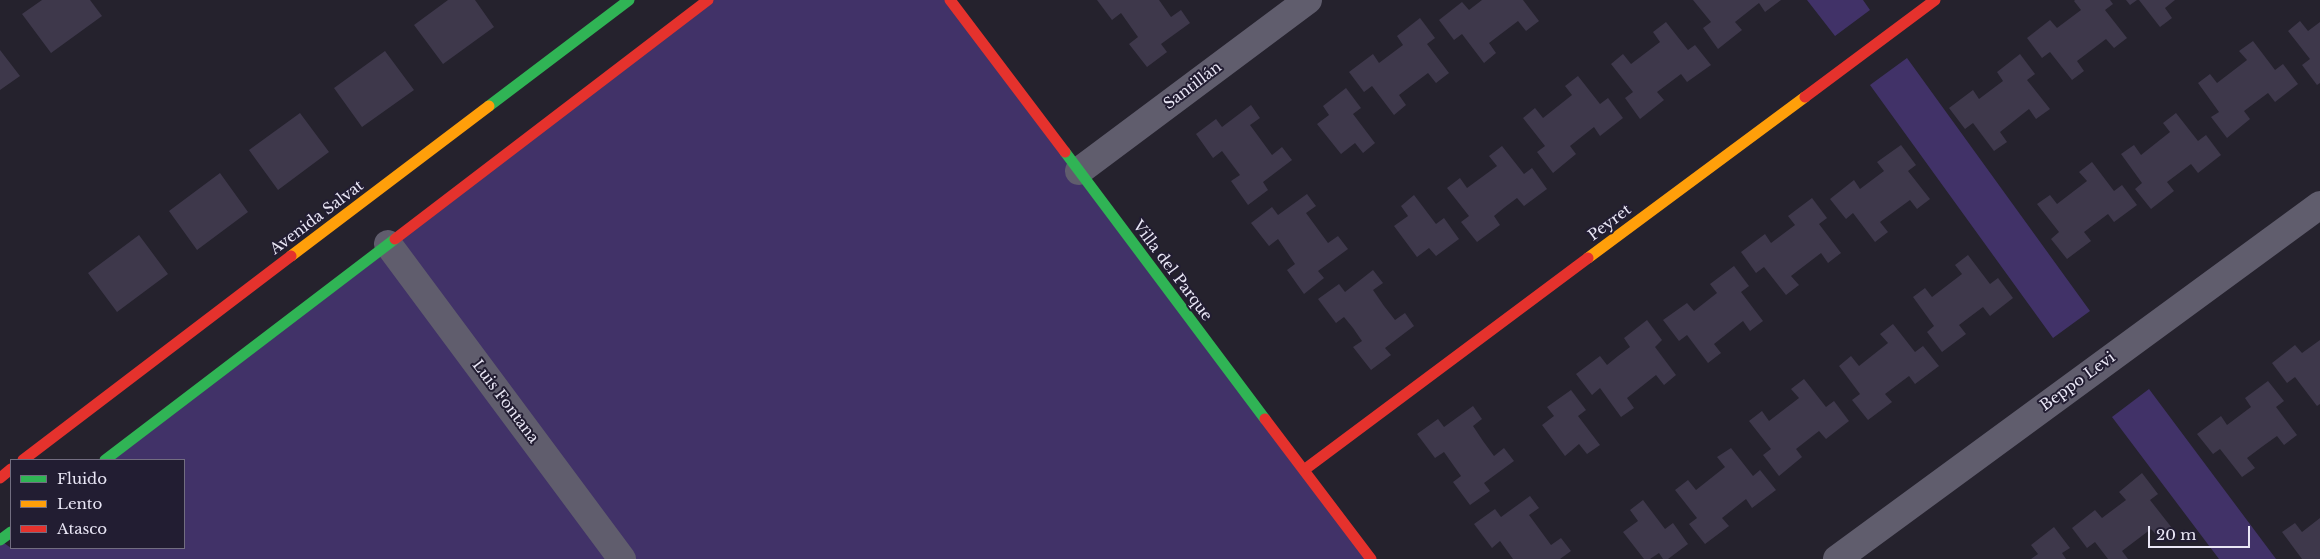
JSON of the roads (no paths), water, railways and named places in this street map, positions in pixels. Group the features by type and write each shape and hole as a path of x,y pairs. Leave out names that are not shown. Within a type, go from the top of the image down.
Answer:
{"street":[{"name":"Avenida Salvat","path":"24,459 629,0"},
{"path":"106,459 708,0"},
{"name":"Villa del Parque","path":"950,0 1371,559"},
{"name":"Santillán","path":"1079,171 1308,0"},
{"name":"Peyret","path":"1304,470 1935,0"},
{"name":"Beppo Levi","path":"1837,559 2320,205"},
{"name":"Luis Fontana","path":"388,244 622,559"},
{"path":"0,478 10,470"}]}
